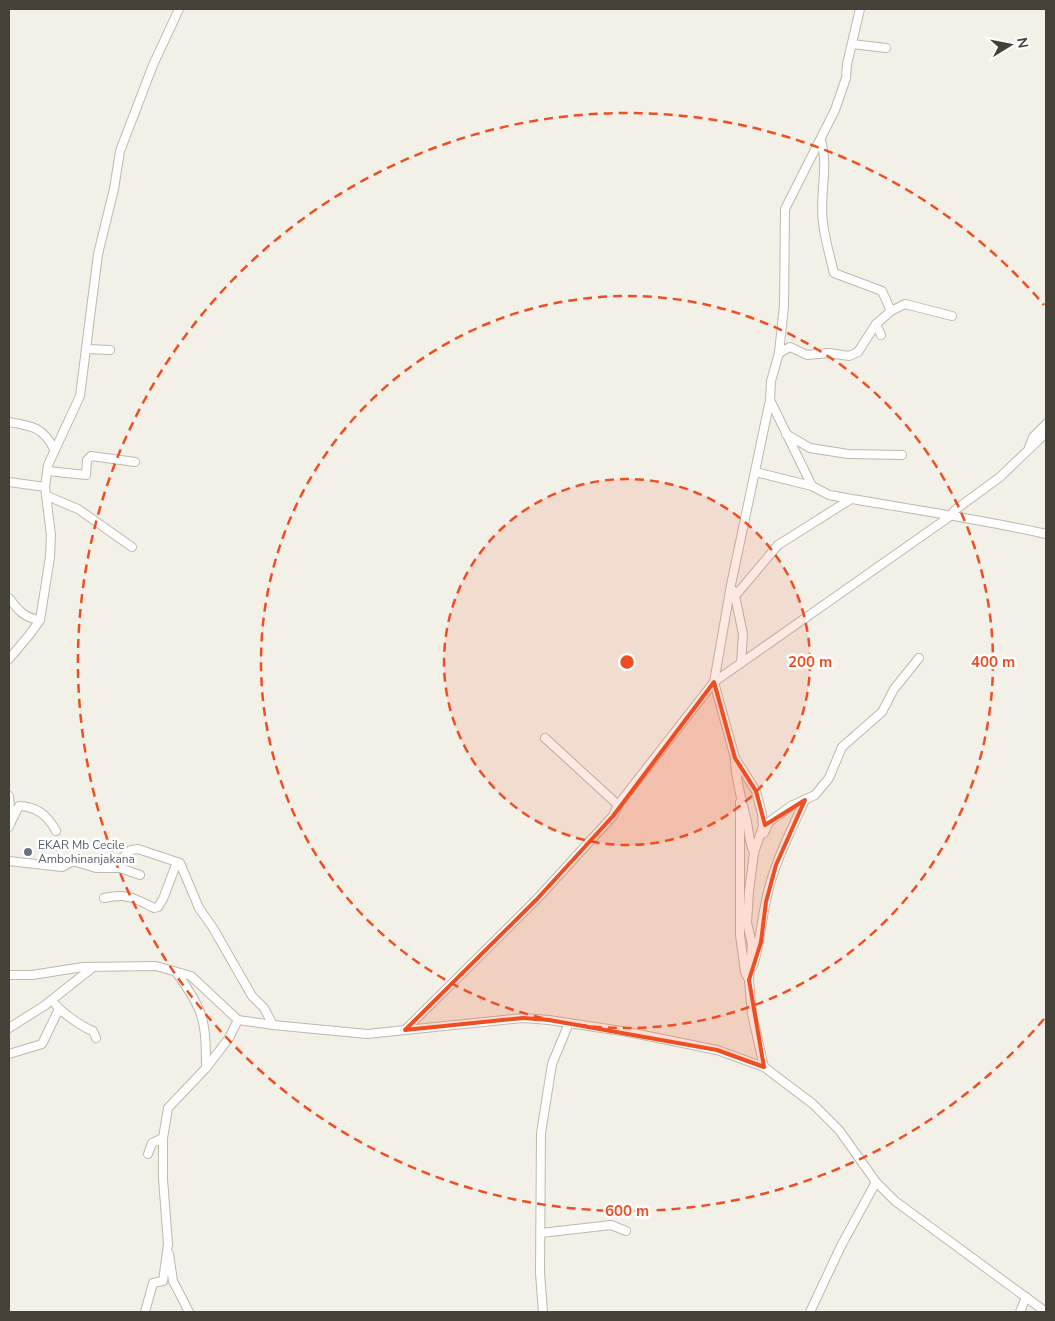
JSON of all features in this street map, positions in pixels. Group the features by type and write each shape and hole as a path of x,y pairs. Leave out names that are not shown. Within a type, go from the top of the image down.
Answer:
{"street":[{"path":"9,659 40,620 50,557 51,535 45,487 54,449 80,396 87,349 90,301 98,254 114,189 120,151 153,65 179,9"},
{"path":"749,980 745,972 740,936 740,802 735,758 714,682 731,585 770,400 771,381 779,353 784,306 785,209 821,141 846,78 860,9"},
{"path":"852,44 886,48"},
{"path":"821,141 825,152 822,192 823,223 834,273 847,279 876,286 882,291 891,311"},
{"path":"779,353 790,347 806,355 830,353 849,356 858,352 876,324 891,311 905,304 952,316"},
{"path":"876,324 881,336"},
{"path":"87,349 110,350"},
{"path":"770,400 812,486"},
{"path":"9,422 34,426 47,436 54,449"},
{"path":"1029,449 1033,437 1046,424"},
{"path":"405,1030 537,899 613,816 618,805 714,682 949,517 955,510 1000,477 1046,433"},
{"path":"785,434 810,448 848,454 902,455"},
{"path":"48,471 84,476 86,475 87,460 91,456 135,462"},
{"path":"755,472 812,486 829,495 949,517 998,523 1046,534"},
{"path":"9,482 45,487"},
{"path":"47,496 78,510 132,547"},
{"path":"736,595 778,545 850,499"},
{"path":"731,585 736,595 743,634 741,663"},
{"path":"9,598 21,613 29,619 40,620"},
{"path":"754,853 769,822 791,806 815,795 820,790 829,778 842,748 882,712 894,689 919,658"},
{"path":"545,738 618,805"},
{"path":"735,758 756,791 762,814 763,826 754,853 748,923 752,944 749,980 752,1014 764,1067"},
{"path":"9,796 10,824"},
{"path":"749,980 761,942 766,902 776,865 805,800"},
{"path":"740,802 754,853"},
{"path":"10,824 15,810 19,806 25,806 40,810 56,831"},
{"path":"120,868 123,857 131,850 138,850 177,862 186,875 199,908 213,928 252,996 264,1008 273,1025"},
{"path":"9,861 62,867 73,861 96,868 120,868 140,875"},
{"path":"104,898 119,894 138,898 154,908 158,907 164,899 177,862"},
{"path":"9,975 32,975 83,967 92,968 118,965 156,966 192,976 238,1020 367,1034 522,1018 628,1032 716,1050 764,1067 814,1104 839,1130 876,1182 895,1201 1046,1312"},
{"path":"9,1028 52,999 92,968"},
{"path":"176,972 195,998 202,1014 206,1031 206,1068"},
{"path":"52,999 59,1008 75,1018 79,1024 93,1032 96,1038"},
{"path":"9,1054 42,1044 59,1008"},
{"path":"189,1312 173,1281 168,1244 163,1179 163,1138 168,1108 206,1068 229,1038 238,1020"},
{"path":"543,1312 541,1133 552,1064 570,1023"},
{"path":"148,1154 152,1144 163,1138"},
{"path":"810,1312 841,1246 876,1182"},
{"path":"541,1233 611,1225 626,1231"},
{"path":"145,1312 153,1283 163,1281 168,1244"},
{"path":"1020,1312 1026,1297"}],"highlighted area":[{"path":"714,682 735,758 756,791 765,825 805,800 776,865 766,902 761,942 749,980 764,1067 717,1050 549,1020 523,1018 405,1030 537,899 613,816"}],"place":[{"name":"EKAR Mb Cecile Ambohinanjakana","path":"28,852"}]}
